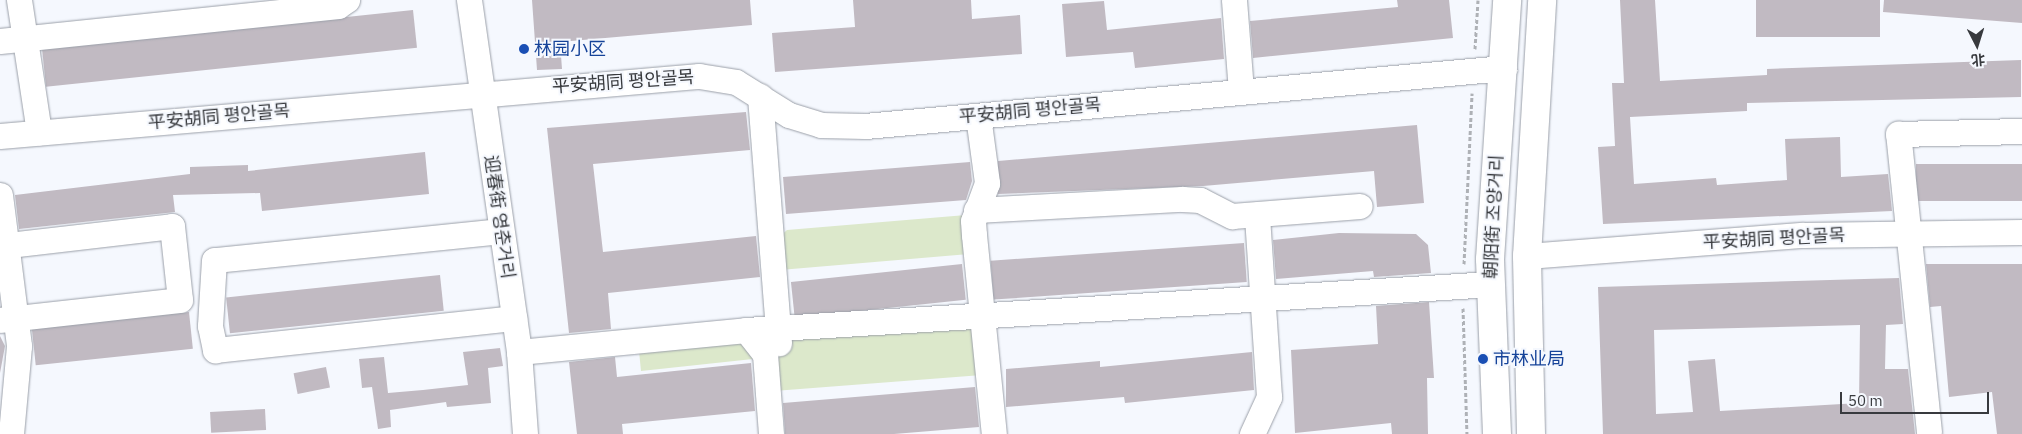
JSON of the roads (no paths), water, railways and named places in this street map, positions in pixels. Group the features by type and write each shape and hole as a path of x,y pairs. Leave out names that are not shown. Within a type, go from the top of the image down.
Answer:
{"main road":[{"name":"朝阳街 조양거리","path":"1497,434 1491,284 1507,0"},
{"name":"朝阳街 조양거리","path":"1531,434 1527,256 1542,0"}],"street":[{"path":"19,0 39,133"},
{"path":"0,41 198,10 338,6 347,0"},
{"name":"迎春街 영춘거리","path":"469,0 519,352 525,434"},
{"path":"1234,0 1240,92"},
{"name":"平安胡同 평안골목","path":"0,136 698,76 736,82 789,115 821,125 978,116 1504,68"},
{"path":"760,96 781,326 780,342 765,354"},
{"path":"978,116 987,183 976,210 974,235 984,314 994,434"},
{"path":"1929,432 1905,234 1898,134 2022,131"},
{"path":"0,196 8,319 19,346 10,434"},
{"path":"976,210 1182,199 1200,200 1232,216 1360,206"},
{"path":"1252,434 1268,408 1269,397 1257,214"},
{"path":"4,245 172,226 180,300 8,319"},
{"path":"501,231 214,260 210,326 214,350 514,318"},
{"name":"平安胡同 평안골목","path":"1527,256 1803,234 2022,232"},
{"path":"519,352 781,326 1491,284"},
{"path":"746,330 765,354 771,434"}],"place":[{"name":"林园小区","path":"524,49"},
{"name":"市林业局","path":"1483,359"}]}
